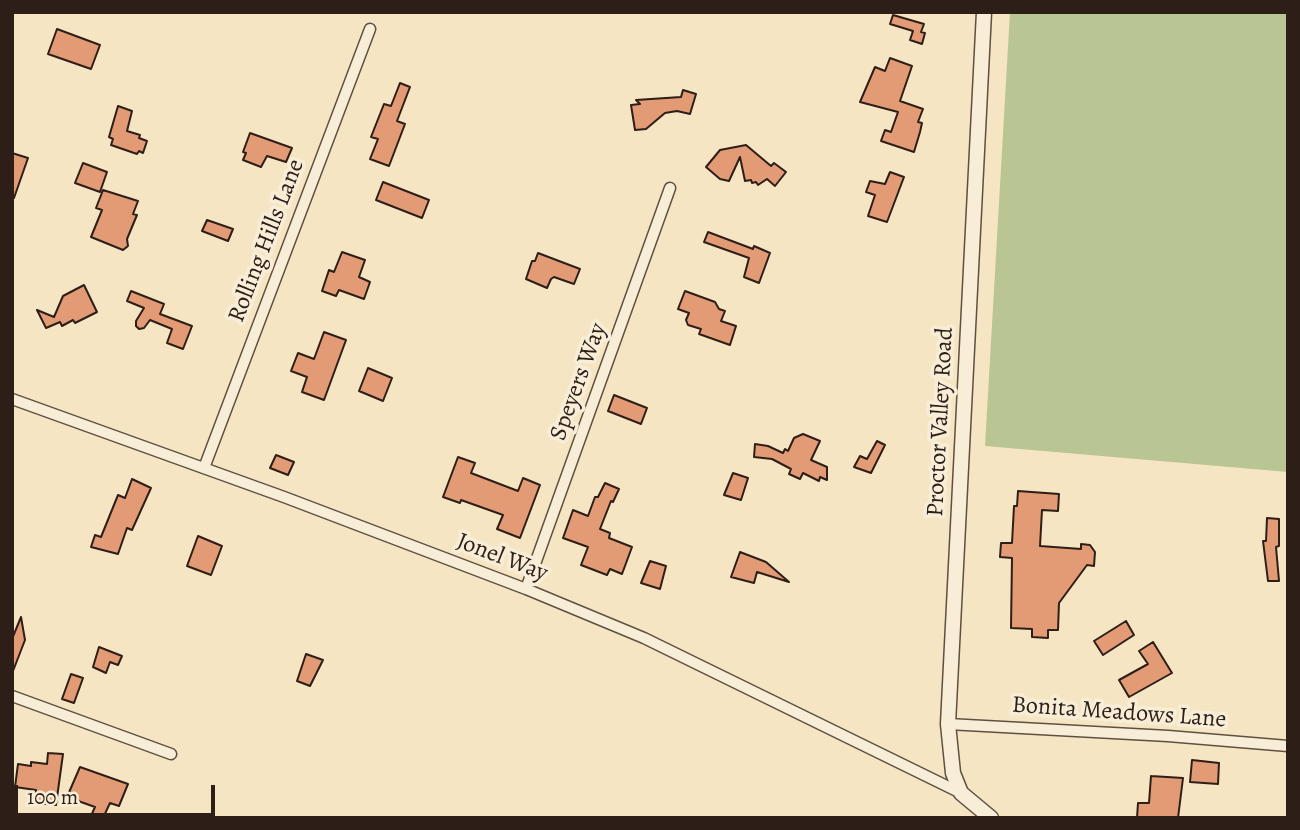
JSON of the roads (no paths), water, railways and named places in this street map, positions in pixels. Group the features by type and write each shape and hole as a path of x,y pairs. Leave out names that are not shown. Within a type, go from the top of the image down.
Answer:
{"street":[{"name":"Proctor Valley Road","path":"961,793 953,773 948,724 984,12"},
{"name":"Rolling Hills Lane","path":"204,468 370,29"},
{"name":"Speyers Way","path":"526,589 670,188"},
{"name":"Jonel Way","path":"12,399 526,589 644,638 961,793"},
{"path":"12,695 171,754"},
{"name":"Bonita Meadows Lane","path":"948,724 1168,736 1288,746"},
{"path":"961,793 991,818"}]}
